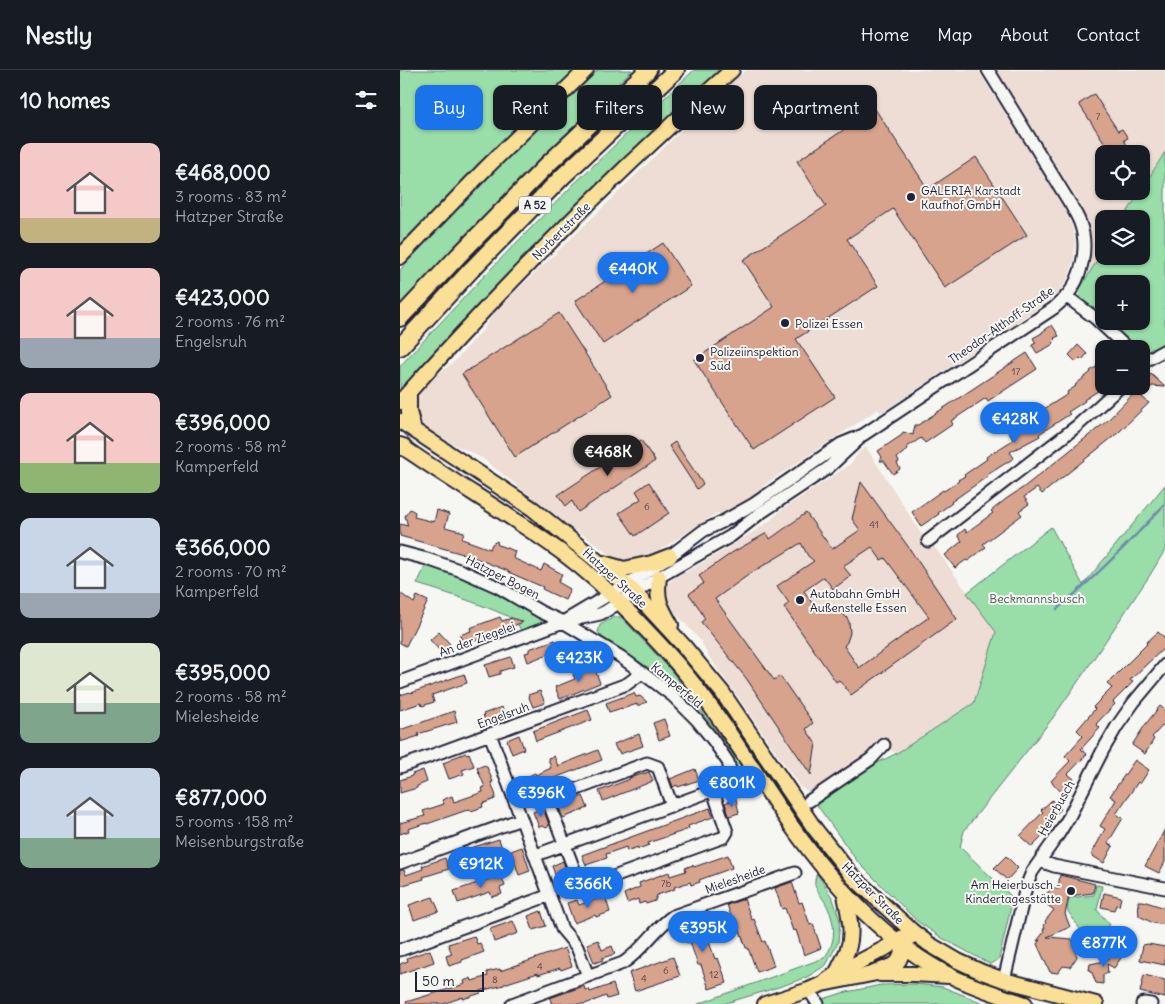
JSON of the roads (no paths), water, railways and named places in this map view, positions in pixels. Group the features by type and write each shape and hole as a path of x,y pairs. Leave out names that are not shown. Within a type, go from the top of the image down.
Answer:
{"highway":[{"name":"A 52","path":"400,318 549,163 648,70"},
{"name":"A 52","path":"400,347 472,269 563,176 676,70"}],"main road":[{"path":"400,257 483,171 586,70"},
{"name":"Norbertstraße","path":"404,397 580,210 657,137 732,70"},
{"path":"404,397 414,430"},
{"name":"Hatzper Straße","path":"400,421 533,510 569,537 630,589 683,645 722,694 804,804 815,829 853,877 912,931 929,944 958,961 982,972 1073,1001 1096,1004"},
{"name":"Hatzper Straße","path":"401,446 565,555 615,598 667,652 702,694 776,805 845,894 901,944 952,976"},
{"path":"598,562 624,568 652,563 670,556"},
{"path":"659,577 658,601 683,645"},
{"path":"836,974 848,949 850,939 851,927 845,894"},
{"path":"765,1004 822,984 836,974 884,949 901,944 912,931"},
{"path":"822,984 872,974 896,964 900,960 901,944"},
{"path":"872,974 952,976 986,991 1025,1004"}],"street":[{"name":"Theodor-Althoff-Straße","path":"615,598 630,589 659,577 731,536 759,514 828,468 863,435 1054,308 1076,282 1084,249 1084,238 1080,222 988,70"},
{"path":"1066,296 1095,318 1118,340"},
{"path":"1150,358 1165,350"},
{"path":"928,541 1077,426 1111,395"},
{"name":"Theodor-Althoff-Straße","path":"630,589 703,531 754,504 841,444 863,435"},
{"name":"Hatzper Bogen","path":"400,552 462,571 498,587 541,612 563,622"},
{"name":"An der Ziegelei","path":"400,682 563,622 600,614 615,598"},
{"name":"Kamperfeld","path":"536,855 713,791 727,783 730,770 728,762 713,740 697,720 673,696 621,657 563,622"},
{"name":"Heierbusch","path":"1004,980 1026,887 1032,872 1069,817 1117,726 1165,665"},
{"name":"Engelsruh","path":"400,767 627,684 642,673"},
{"path":"490,734 562,929 577,947 588,976"},
{"path":"776,805 792,809 804,804 861,766 884,745"},
{"path":"672,806 658,767 647,763 553,798 550,806 580,884 586,887 724,838 727,832 713,791"},
{"path":"400,863 521,819"},
{"path":"1040,861 1054,866 1165,888"},
{"name":"Mielesheide","path":"512,1004 623,962 633,956 662,924 673,916 795,872"},
{"path":"400,950 550,895"},
{"path":"809,990 818,1004"},
{"path":"1142,1004 1144,1002 1151,1004"}],"waterway":[{"path":"1057,609 1113,558 1165,504"}],"place":[{"name":"GALERIA Karstadt Kaufhof GmbH","path":"911,197"},
{"name":"Polizei Essen","path":"785,323"},
{"name":"Polizeiinspektion Süd","path":"700,358"},
{"name":"Autobahn GmbH Außenstelle Essen","path":"800,600"},
{"name":"Am Heierbusch - Kindertagesstätte","path":"1071,891"}],"park label":[{"name":"Beckmannsbusch","path":"1037,598"}]}
